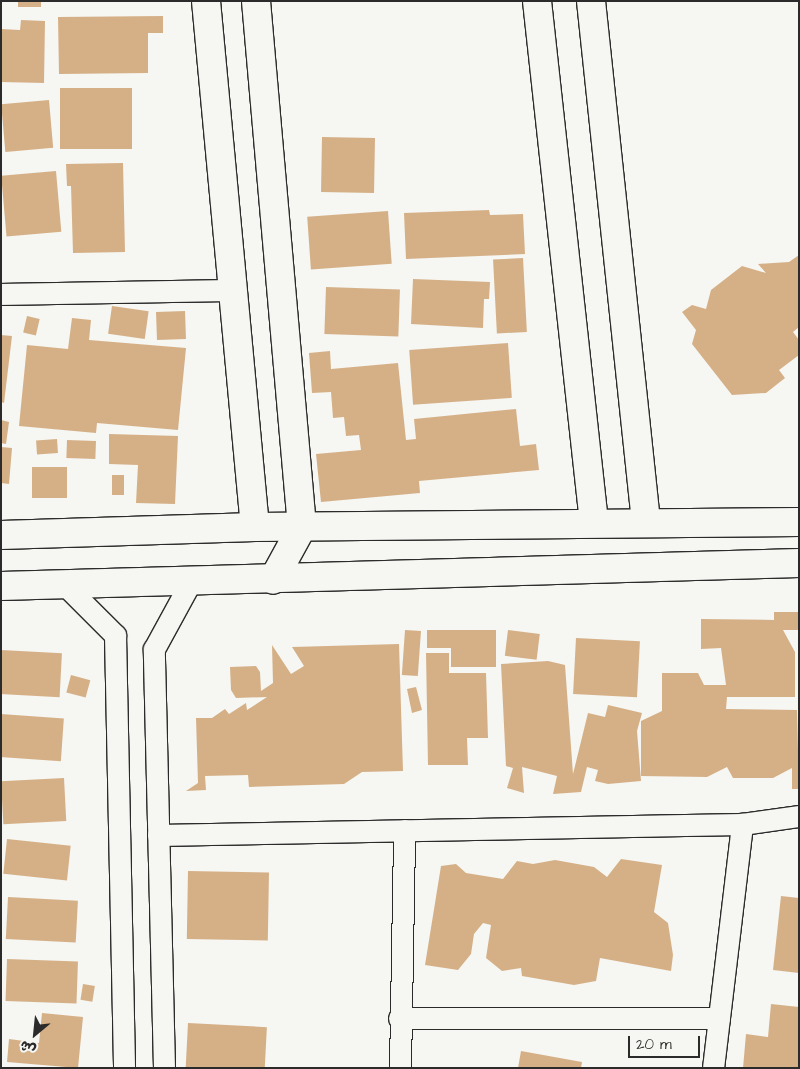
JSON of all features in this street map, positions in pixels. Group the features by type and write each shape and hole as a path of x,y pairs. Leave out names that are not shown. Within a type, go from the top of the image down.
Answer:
{"street":[{"path":"206,1 255,527"},
{"path":"256,1 302,527 273,580"},
{"path":"537,1 594,522"},
{"path":"591,1 646,522"},
{"path":"1,294 233,290"},
{"path":"1,535 255,527 594,522 799,522"},
{"path":"1,586 799,564"},
{"path":"164,1068 154,649 191,581"},
{"path":"65,585 115,635 124,1068"},
{"path":"158,835 742,824 799,816"},
{"path":"713,1068 742,824"},
{"path":"400,1068 399,1018 404,830"},
{"path":"399,1018 719,1018"}],"building":[{"path":"18,1 41,1 41,7 18,7"},
{"path":"163,16 163,33 148,33 148,73 59,74 58,17"},
{"path":"21,20 45,21 44,83 1,82 1,29 20,30"},
{"path":"60,88 132,88 132,149 60,149"},
{"path":"49,100 53,148 5,152 1,104"},
{"path":"322,137 375,138 374,193 321,192"},
{"path":"123,163 125,252 73,253 71,186 67,186 66,164"},
{"path":"56,171 61,232 7,237 1,176"},
{"path":"489,210 490,215 523,214 525,254 406,259 404,213"},
{"path":"388,211 392,264 311,270 307,217"},
{"path":"799,255 799,327 793,332 799,340 799,355 779,370 785,378 766,393 732,395 692,344 696,330 682,312 692,305 706,309 711,290 742,266 766,273 758,264 789,262"},
{"path":"523,258 527,332 497,333 493,260"},
{"path":"413,279 490,282 489,299 484,299 483,328 411,324"},
{"path":"326,287 400,290 398,337 324,334"},
{"path":"112,306 149,311 145,339 108,334"},
{"path":"185,311 186,339 157,340 156,312"},
{"path":"27,316 40,319 36,335 23,333"},
{"path":"72,318 91,320 89,340 186,348 178,430 97,423 96,433 19,426 27,345 68,349"},
{"path":"1,335 12,336 4,403 1,402"},
{"path":"508,343 512,398 413,405 409,350"},
{"path":"330,351 331,369 398,363 406,440 416,439 414,419 516,409 520,446 536,444 539,470 419,481 420,493 321,502 316,454 361,450 359,435 346,436 344,417 333,418 331,392 312,393 309,353"},
{"path":"1,420 9,422 6,444 1,443"},
{"path":"109,434 178,436 175,504 136,503 138,465 109,464"},
{"path":"57,439 58,453 37,454 36,440"},
{"path":"67,440 96,441 95,459 66,458"},
{"path":"1,447 12,448 9,484 1,483"},
{"path":"32,467 67,467 67,498 32,498"},
{"path":"112,475 124,475 124,495 112,495"},
{"path":"774,612 799,612 799,630 783,630 795,652 795,697 727,697 726,709 797,710 799,789 792,789 792,768 773,778 733,778 727,767 707,777 641,776 641,721 662,711 662,673 698,673 704,685 726,685 721,648 701,649 701,619 774,620"},
{"path":"405,630 421,631 418,676 402,675"},
{"path":"427,630 496,630 496,667 451,667 451,648 427,648"},
{"path":"508,630 540,634 537,660 505,656"},
{"path":"576,638 640,641 637,697 573,694"},
{"path":"399,644 403,771 362,772 344,784 249,787 248,775 205,776 206,790 186,791 198,783 196,718 212,718 225,709 229,714 246,703 247,710 267,697 236,698 231,690 230,667 256,666 260,672 261,691 273,683 272,645 291,674 304,666 292,647"},
{"path":"1,650 62,653 60,697 1,694"},
{"path":"426,653 449,653 449,673 486,673 488,738 467,738 468,765 428,765"},
{"path":"548,661 565,665 573,774 588,713 605,717 608,705 642,713 637,731 641,781 608,784 595,781 598,770 587,767 581,792 553,794 557,776 522,767 524,793 507,788 513,768 506,766 501,664"},
{"path":"71,675 90,680 86,698 66,692"},
{"path":"416,687 422,710 412,713 407,689"},
{"path":"1,714 64,718 61,761 1,757"},
{"path":"64,778 66,821 3,824 1,781"},
{"path":"7,839 71,846 67,880 3,874"},
{"path":"621,859 662,865 654,912 668,923 673,955 671,971 600,958 596,981 574,985 522,976 521,968 502,971 486,958 491,925 483,923 474,934 471,954 458,970 425,965 441,866 456,864 466,873 503,879 517,861 533,864 555,860 594,867 607,877"},
{"path":"188,871 269,872 268,940 187,939"},
{"path":"781,896 799,898 799,973 773,970"},
{"path":"8,897 78,901 76,943 6,939"},
{"path":"7,959 78,961 76,1003 6,1001"},
{"path":"83,984 95,986 92,1002 80,1000"},
{"path":"771,1004 799,1007 799,1068 743,1068 746,1034 768,1037"},
{"path":"42,1013 83,1017 78,1068 7,1062 9,1039 39,1043"},
{"path":"188,1023 267,1027 265,1068 186,1068"},
{"path":"521,1051 582,1062 581,1068 518,1068"}]}
